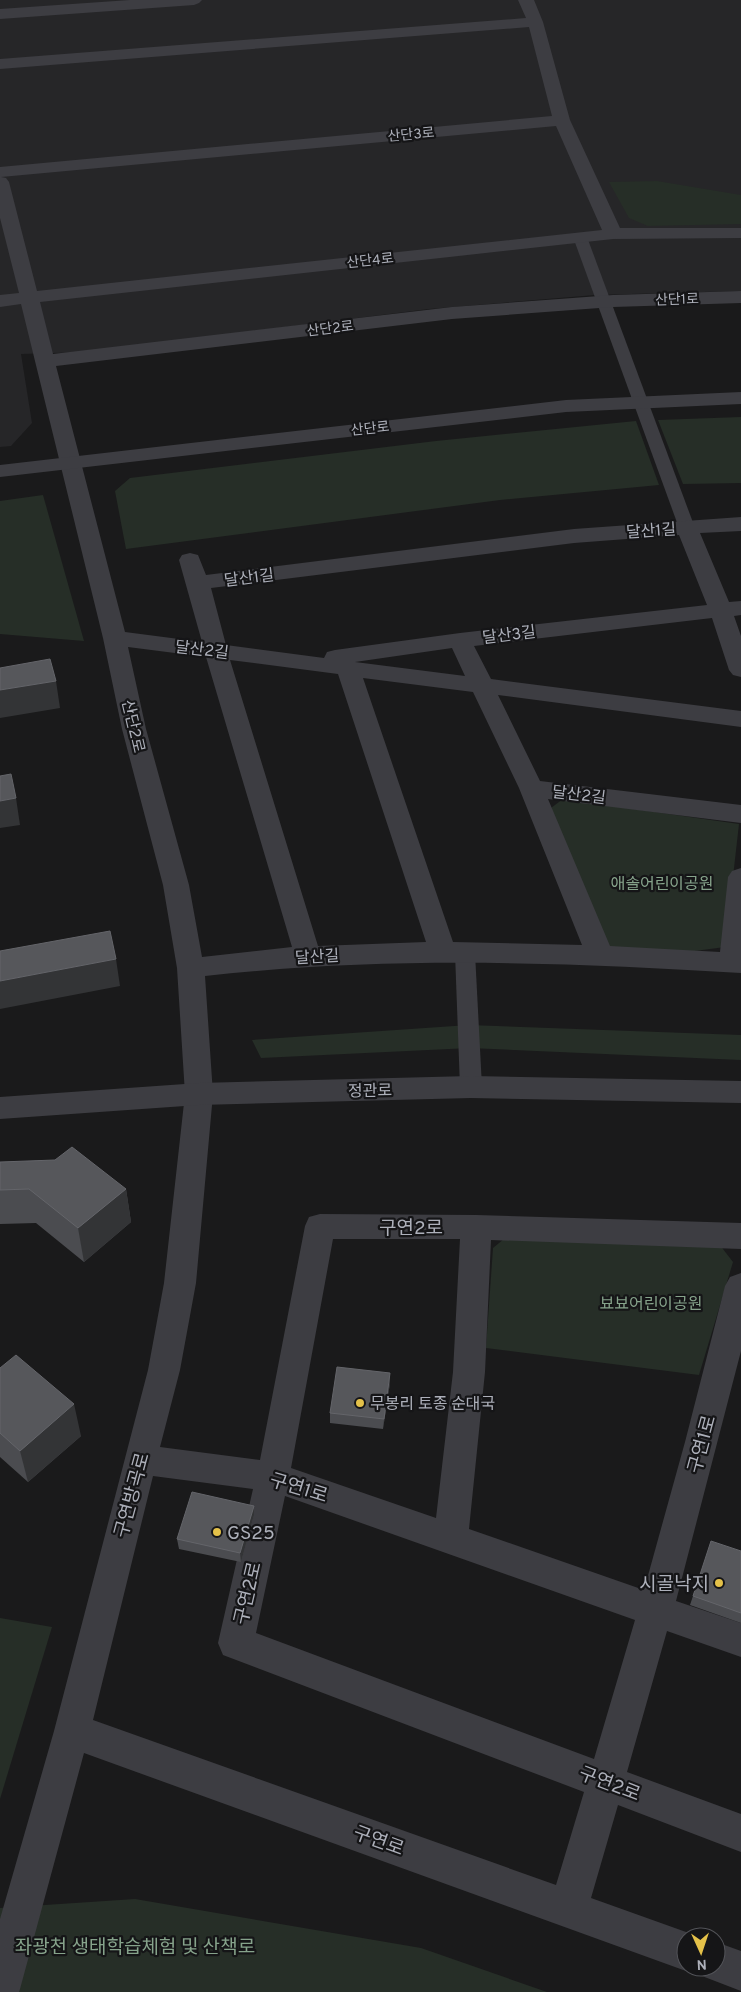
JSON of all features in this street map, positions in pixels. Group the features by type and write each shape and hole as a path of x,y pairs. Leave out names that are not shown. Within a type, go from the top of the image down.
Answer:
{"street":[{"path":"0,14 184,0"},
{"path":"526,0 535,22 562,120 613,234"},
{"path":"0,64 535,22"},
{"name":"산단3로","path":"0,172 562,120"},
{"name":"산단2로","path":"0,182 71,462 134,729 176,885 191,968 199,1094"},
{"name":"산단4로","path":"0,301 613,234 741,234"},
{"path":"580,237 687,528"},
{"name":"산단1로","path":"613,301 741,297"},
{"name":"산단2로","path":"46,361 452,313 613,301"},
{"name":"산단로","path":"0,471 566,406 741,398"},
{"name":"달산1길","path":"201,596 198,583 574,536 741,524"},
{"name":"달산1길","path":"687,528 704,567 731,608"},
{"path":"190,560 308,956"},
{"path":"731,608 740,668"},
{"name":"달산3길","path":"298,662 460,640 731,608"},
{"name":"달산2길","path":"114,638 741,719"},
{"path":"460,640 481,685"},
{"path":"348,668 392,796 454,952 472,1087"},
{"name":"달산2길","path":"481,685 531,788 741,814"},
{"path":"531,788 600,954"},
{"name":"달산길","path":"191,968 308,956 454,952 600,954 737,963 741,876"},
{"name":"정관로","path":"0,1108 199,1094 472,1087 741,1092"},
{"name":"구연방곡로","path":"0,1989 72,1732 164,1370 180,1283 199,1094"},
{"name":"구연2로","path":"741,1236 476,1227 320,1226 273,1477 236,1643 741,1833"},
{"path":"451,1539 469,1372 476,1227"},
{"name":"구연1로","path":"656,1610 715,1393 741,1286"},
{"name":"구연1로","path":"140,1459 273,1477 741,1640"},
{"path":"569,1907 656,1610"},
{"name":"구연로","path":"72,1732 569,1907 676,1947"},
{"path":"726,1966 741,1971"}],"shaded area":[{"path":"0,0 741,0 741,291 595,295 429,309 86,352 21,354 32,423 11,446 0,447"}],"green space":[{"path":"657,181 741,195 741,224 648,226 629,218 609,182"},
{"path":"741,417 741,483 683,484 658,420"},
{"path":"636,421 659,485 500,500 126,549 115,491 130,478 436,441"},
{"path":"43,495 84,641 0,634 0,501"},
{"name":"애솔어린이공원","path":"563,799 739,824 725,947 680,953 607,949 547,811"},
{"path":"469,1025 741,1035 741,1060 470,1048 261,1058 252,1040"},
{"name":"뵤뵤어린이공원","path":"510,1234 716,1240 733,1262 699,1375 486,1348 493,1248"},
{"path":"0,1618 52,1627 0,1799"},
{"name":"좌광천 생태학습체험 및 산책로","path":"135,1899 421,1948 547,1992 0,1992 0,1908"}],"building":[{"path":"50,659 56,681 0,690 0,668"},
{"path":"11,774 16,798 0,801 0,776"},
{"path":"110,931 116,959 0,981 0,951"},
{"path":"72,1147 126,1189 78,1228 29,1189 0,1190 0,1162 55,1160"},
{"path":"16,1355 74,1404 20,1451 0,1433 0,1368"},
{"name":"무봉리 토종 순대국","path":"337,1367 390,1373 384,1419 330,1413"},
{"name":"GS25","path":"192,1492 254,1506 240,1553 177,1539"},
{"name":"시골낙지","path":"711,1541 741,1551 741,1613 693,1596"}],"place":[{"name":"무봉리 토종 순대국","path":"360,1403"},
{"name":"GS25","path":"217,1532"},
{"name":"시골낙지","path":"719,1583"}]}
